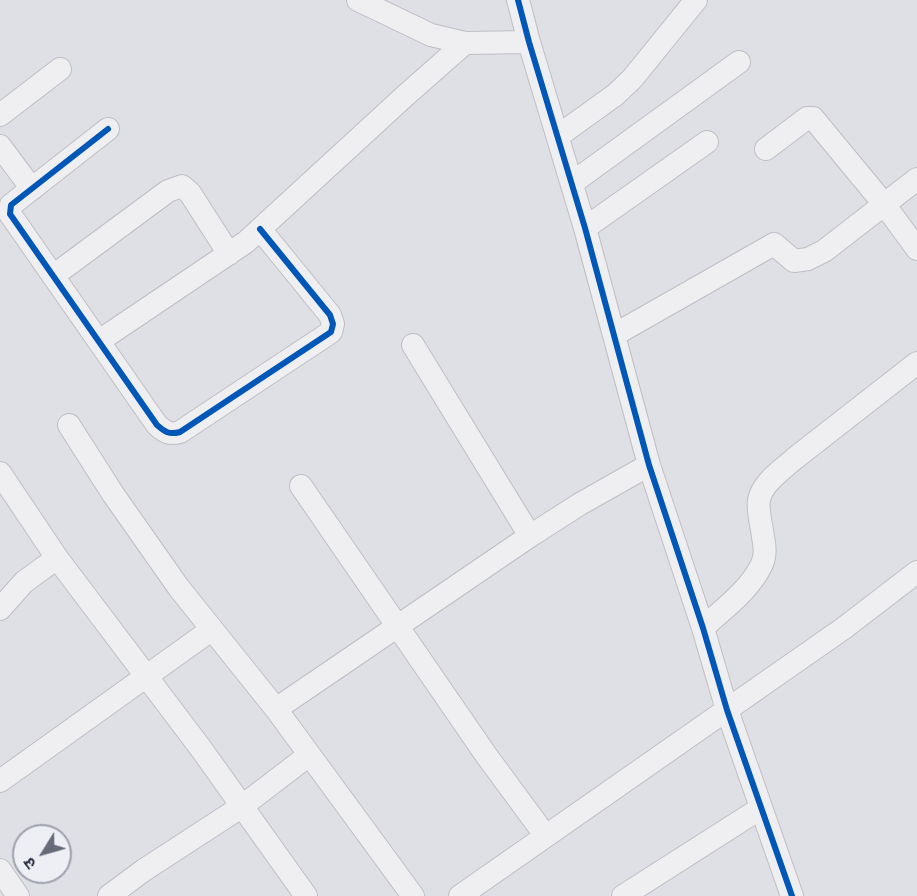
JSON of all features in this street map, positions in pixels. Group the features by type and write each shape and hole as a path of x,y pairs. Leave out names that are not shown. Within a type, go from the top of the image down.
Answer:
{"street":[{"path":"358,0 431,35 465,43 529,42"},
{"path":"518,0 585,228 649,465 703,628 727,710 792,896"},
{"path":"558,136 632,79 696,0"},
{"path":"99,341 229,254 260,229 465,43"},
{"path":"572,183 739,62"},
{"path":"0,115 60,69"},
{"path":"766,149 807,118 813,118 884,204 917,249"},
{"path":"108,129 11,205 10,214 157,425 172,434 180,432 331,332 333,324 330,315 260,229"},
{"path":"585,228 707,142"},
{"path":"0,146 32,189"},
{"path":"614,335 774,244 794,261 808,259 824,251 917,179"},
{"path":"53,276 168,191 182,186 190,193 229,254"},
{"path":"413,345 530,536"},
{"path":"703,628 754,578 762,563 765,548 759,502 761,492 794,459 917,363"},
{"path":"69,425 113,494 211,630 276,709 413,896"},
{"path":"276,709 530,536 580,504 649,465"},
{"path":"0,473 57,558 202,750 306,896"},
{"path":"301,486 397,627 545,835"},
{"path":"0,609 24,582 57,558"},
{"path":"460,896 844,628 917,572"},
{"path":"0,781 211,630"},
{"path":"109,896 144,870 241,807 309,755"},
{"path":"624,896 761,808"},
{"path":"0,870 18,896"}],"cycle path":[{"path":"518,0 585,228 649,465 703,628 727,710 792,896"},
{"path":"108,129 11,205 10,214 157,425 167,432 180,432 331,332 333,324 330,315 260,229"}]}
